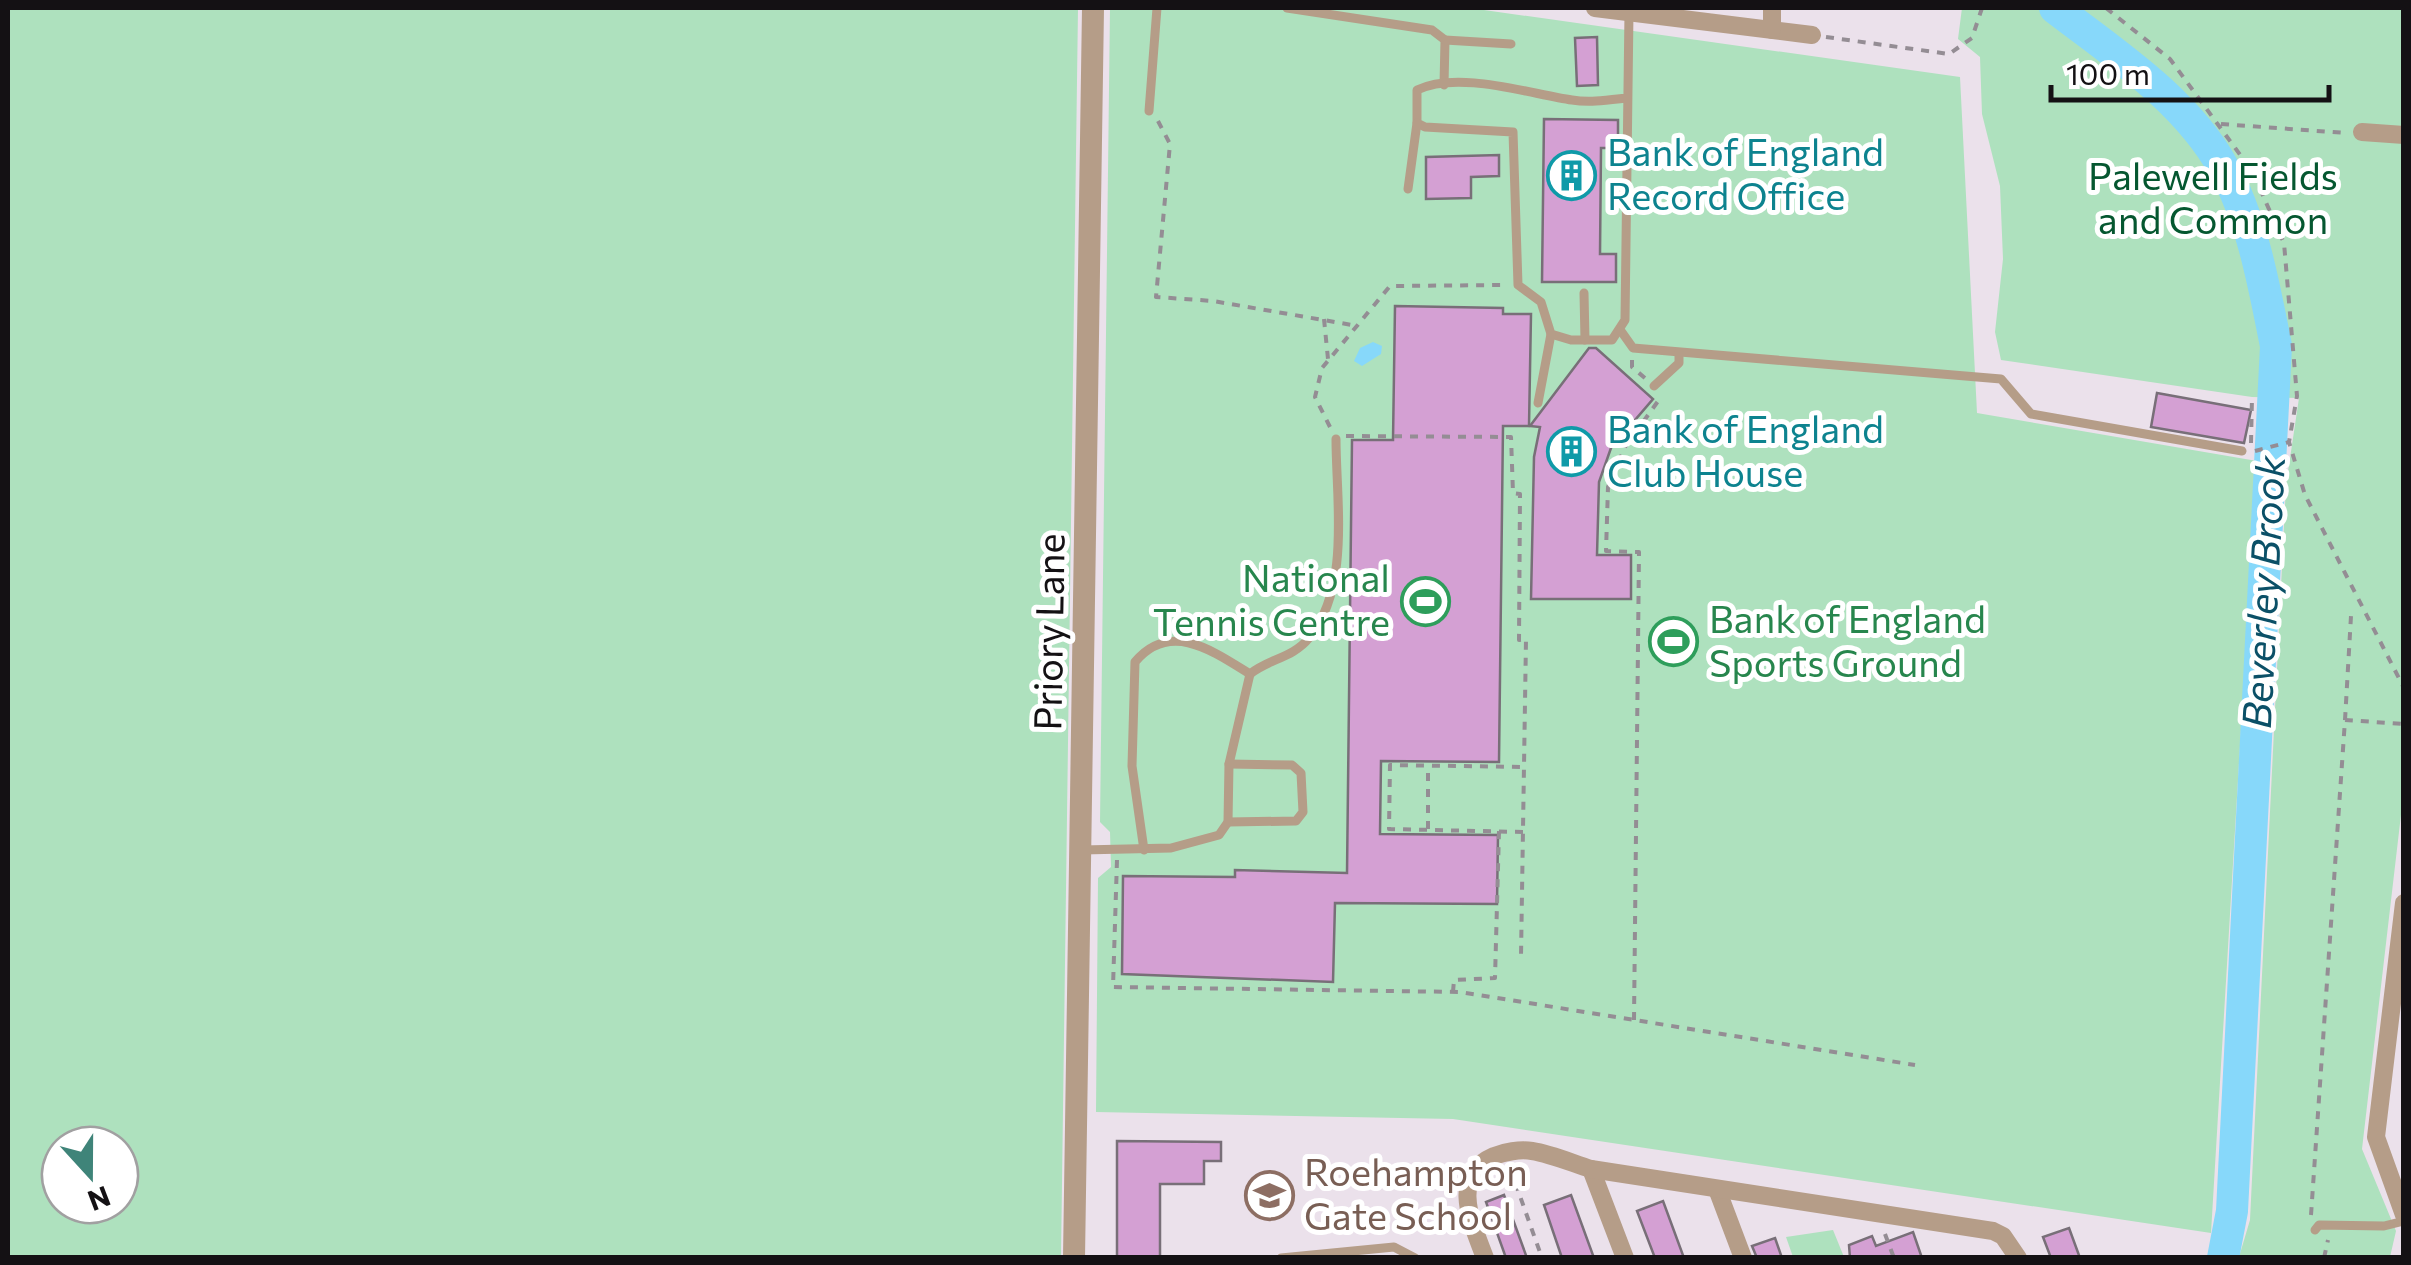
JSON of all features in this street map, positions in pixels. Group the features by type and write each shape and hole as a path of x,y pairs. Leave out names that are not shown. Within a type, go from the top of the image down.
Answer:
{"street":[{"name":"Priory Lane","path":"1074,1258 1093,8"},
{"path":"1595,8 1812,35"},
{"path":"1772,8 1772,30"},
{"path":"2362,132 2404,135"},
{"path":"2404,904 2376,1137 2404,1218"},
{"path":"1485,1258 1466,1197 1470,1178 1480,1162 1500,1153 1530,1150 1591,1169 1993,1232 2004,1236 2018,1258"},
{"path":"1591,1169 1626,1258"},
{"path":"1718,1189 1743,1258"}],"lane":[{"path":"1149,111 1157,8"},
{"path":"1286,8 1432,30 1446,40 1511,44"},
{"path":"1629,12 1621,332 1632,348 2001,379 2030,414 2250,451"},
{"path":"1444,85 1446,40"},
{"path":"1408,189 1417,124 1417,90 1444,85 1514,86 1529,93 1572,100 1627,98"},
{"path":"1417,124 1513,132 1518,285 1540,302 1552,334 1538,403"},
{"path":"1584,293 1585,340"},
{"path":"1552,334 1612,340 1621,332"},
{"path":"1654,386 1679,363 1680,353"},
{"path":"1082,850 1144,850 1202,843 1219,835 1228,822 1229,764 1250,674 1298,648 1318,624 1330,594 1336,560 1336,440"},
{"path":"1144,850 1132,766 1135,662 1146,649 1168,639 1190,640 1250,674"},
{"path":"1228,822 1296,822 1303,812 1301,773 1292,765 1229,764"},
{"path":"2317,1228 2384,1226 2404,1218"},
{"path":"1280,1258 1394,1247 1415,1258"}],"path":[{"path":"1812,35 1949,54 1972,38 1982,8"},
{"path":"2106,8 2170,59 2221,124 2252,171 2284,243 2297,396 2289,442 2305,495 2404,688"},
{"path":"1149,111 1170,144 1156,297 1358,326"},
{"path":"2221,124 2299,132 2362,132"},
{"path":"1518,285 1390,286 1328,362 1314,398 1336,440 1349,435 1511,437 1513,494 1520,494 1519,640 1526,638 1521,956"},
{"path":"1324,319 1328,362"},
{"path":"1632,348 1632,368 1662,395 1660,403 1624,446 1608,487 1606,551 1638,552 1634,1020"},
{"path":"2252,398 2250,451 2289,442"},
{"path":"2317,1228 2310,1218 2351,616"},
{"path":"2345,720 2404,724"},
{"path":"1523,832 1389,829 1390,764 1524,766"},
{"path":"1428,765 1428,829"},
{"path":"1453,992 1454,980 1495,978 1499,832"},
{"path":"1118,850 1113,987 1453,992 1915,1065"},
{"path":"1509,1167 1542,1258"},
{"path":"1499,1176 1509,1167 1526,1169"},
{"path":"1878,1215 1894,1258"},
{"path":"2324,1258 2331,1225"}],"green space":[{"path":"8,8 1078,8 1061,1257 8,1257"},
{"name":"Bank of England Sports Ground","path":"1110,8 1470,8 1960,77 1977,413 2257,461 2211,1233 1453,1119 1096,1112 1098,878 1111,867 1110,832 1100,822"},
{"name":"Palewell Fields and Common","path":"1962,8 2403,8 2404,789 2362,1149 2396,1231 2390,1257 2239,1257 2250,1220 2286,485 2299,398 2252,397 2001,360 1995,332 2003,259 2000,186 1982,114 1980,57 1958,39"},
{"path":"1833,1230 1844,1257 1793,1257 1786,1237"}],"water":[{"path":"1373,342 1382,346 1381,354 1362,366 1354,361 1360,348"}],"building":[{"path":"1597,37 1598,85 1577,86 1575,38"},
{"name":"Bank of England Record Office","path":"1544,119 1618,120 1618,148 1601,148 1600,254 1616,254 1616,282 1542,282"},
{"path":"1499,155 1499,176 1471,177 1471,198 1426,199 1426,157"},
{"name":"National Tennis Centre","path":"1395,306 1503,308 1503,314 1531,314 1529,426 1503,426 1499,762 1381,761 1380,834 1498,835 1497,904 1335,903 1333,982 1122,974 1123,876 1235,877 1235,870 1347,873 1352,440 1393,440"},
{"name":"Bank of England Club House","path":"1589,348 1596,348 1653,399 1611,448 1599,482 1597,555 1631,555 1631,599 1531,599 1534,457 1540,427 1530,426"},
{"path":"2157,393 2251,410 2244,443 2151,427"},
{"path":"1117,1141 1221,1142 1221,1161 1204,1161 1204,1184 1160,1184 1160,1258 1117,1258"},
{"path":"1504,1195 1527,1258 1506,1258 1486,1202"},
{"path":"1571,1195 1594,1258 1562,1258 1544,1205"},
{"path":"1663,1201 1684,1258 1655,1258 1637,1211"},
{"path":"2069,1228 2080,1258 2051,1258 2043,1237"},
{"path":"1913,1232 1922,1258 1850,1258 1849,1245 1872,1236 1876,1246"},
{"path":"1775,1238 1782,1258 1757,1258 1752,1246"}],"waterway":[{"name":"Beverley Brook","path":"2055,8 2169,99 2223,167 2250,232 2276,346 2232,1211 2223,1258"}],"place":[{"name":"Bank of England Record Office","path":"1572,175"},
{"name":"Bank of England Club House","path":"1572,452"},
{"name":"National Tennis Centre","path":"1425,601"},
{"name":"Bank of England Sports Ground","path":"1674,642"},
{"name":"Roehampton Gate School","path":"1269,1195"}]}
